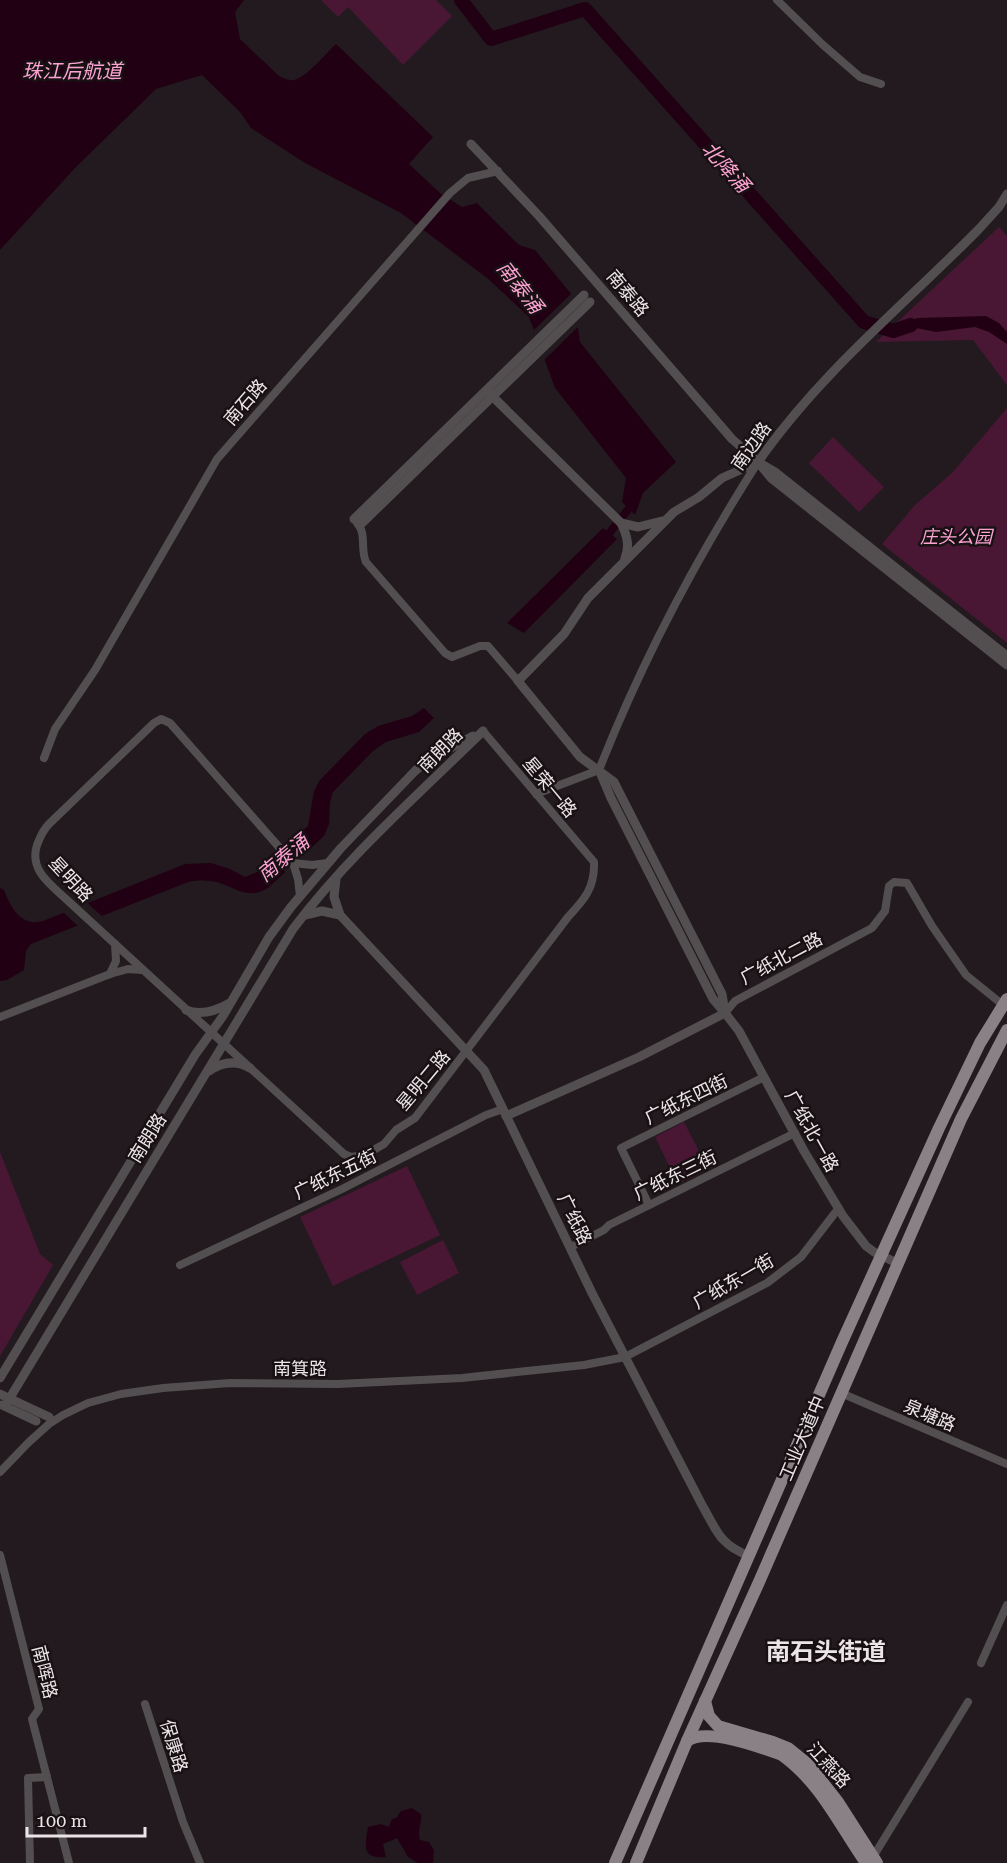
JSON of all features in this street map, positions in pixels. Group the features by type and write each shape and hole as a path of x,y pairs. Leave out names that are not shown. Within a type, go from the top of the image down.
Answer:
{"main road":[{"path":"615,1863 881,1256 957,1090 980,1043 1005,1002"},
{"name":"工业大道中","path":"636,1863 687,1741 759,1582 960,1119 1007,1030"},
{"name":"江燕路","path":"705,1701 709,1716 718,1726 788,1748 809,1765 838,1802 872,1861"},
{"name":"江燕路","path":"687,1741 697,1736 716,1737 782,1755 812,1782 872,1861"}],"street":[{"path":"777,0 860,77 881,84"},
{"name":"南泰路","path":"471,144 590,274 718,424 758,462 771,478 1007,665"},
{"name":"南石路","path":"44,758 55,729 95,670 217,459 450,193 468,178 477,174 498,171"},
{"name":"南边路","path":"599,770 661,633 723,517 758,462 825,380 964,244 999,207 1007,194"},
{"path":"999,207 1007,216"},
{"path":"587,298 357,522 363,532 362,551 366,562 445,653 452,657 480,646 488,646 518,681 564,634 588,598 674,512 699,497 717,481 758,462"},
{"path":"489,394 621,523 628,546 623,562"},
{"name":"南泰路","path":"758,462 775,472 1007,656"},
{"path":"621,523 633,527 666,520"},
{"name":"广纸北一路","path":"518,681 580,757 614,782 722,994 725,1012 739,1031 838,1209 861,1240 874,1252 897,1263"},
{"name":"星明路","path":"223,1044 43,877 34,855 41,834 154,723 161,719 170,723 296,865"},
{"name":"星荣一路","path":"483,731 594,862"},
{"name":"南朗路","path":"0,1378 269,937 328,862 422,765 483,731"},
{"name":"南朗路","path":"3,1405 205,1075 261,979 302,917 383,828 483,731"},
{"path":"536,794 599,770"},
{"path":"300,896 296,865 328,862"},
{"name":"星明二路","path":"223,1044 344,1154 356,1157 380,1147 396,1131 415,1118 568,917 585,899 594,874 594,862"},
{"path":"337,878 334,897 340,915"},
{"name":"广纸北二路","path":"505,1112 639,1057 725,1012 735,1001 872,928 885,911 889,886 894,882 907,883 932,926 966,975 1005,1002"},
{"path":"302,917 322,911 340,915"},
{"name":"广纸路","path":"340,915 483,1070 625,1357 721,1539 737,1551 749,1556"},
{"path":"110,974 116,961 112,941"},
{"path":"0,1017 110,974 133,968 143,970"},
{"path":"249,973 253,980 261,979"},
{"path":"186,1010 205,1013 232,1001"},
{"path":"205,1075 216,1067 228,1063 239,1063 250,1068"},
{"name":"广纸东四街","path":"649,1205 621,1148 764,1077"},
{"path":"170,1097 181,1096 186,1106"},
{"name":"广纸东五街","path":"180,1265 342,1189 486,1115 505,1112"},
{"name":"广纸东三街","path":"571,1247 604,1230 609,1225 795,1133"},
{"name":"广纸东一街","path":"625,1357 767,1283 801,1257 838,1209"},
{"path":"30,1329 34,1339 45,1339"},
{"name":"南箕路","path":"0,1472 29,1442 63,1415 88,1403 121,1394 230,1383 338,1383 462,1378 584,1365 625,1357"},
{"path":"0,1367 12,1358"},
{"name":"泉塘路","path":"841,1393 1007,1464"},
{"path":"0,1394 49,1418"},
{"path":"3,1405 36,1421"},
{"name":"南晖路","path":"0,1555 39,1709 32,1719 69,1863"},
{"path":"981,1663 1007,1605"},
{"path":"872,1861 968,1702"},
{"name":"保康路","path":"145,1704 183,1822 200,1863"},
{"path":"30,1863 28,1779 47,1777"}],"green space":[{"path":"321,0 436,0 452,16 403,65 348,7 338,17"},
{"path":"999,227 1007,236 1007,385 973,340 876,342"},
{"name":"庄头公园","path":"1007,408 1007,643 882,544 915,505 953,472"},
{"path":"833,437 884,487 859,512 809,463"},
{"path":"684,1122 708,1169 678,1184 655,1137"},
{"path":"0,1152 40,1254 53,1265 0,1356"},
{"path":"407,1166 440,1235 333,1286 300,1217"},
{"path":"443,1240 459,1273 417,1295 400,1262"}],"water":[{"name":"珠江后航道","path":"0,0 244,0 235,12 240,39 279,76 290,80 304,75 336,44 433,137 409,164 440,193 462,207 477,203 519,245 535,250 573,296 580,342 676,462 643,493 635,515 622,502 626,478 555,388 529,317 487,278 401,213 305,163 251,128 240,112 202,75 156,89 75,168 0,250"},
{"path":"986,316 999,323 1007,332 1007,344 989,332 975,327 936,332 911,327 893,331 905,322 918,318"},
{"path":"603,528 617,539 524,633 507,623"},
{"path":"424,708 434,718 419,732 386,742 373,751 333,792 329,824 324,836 268,888 248,893 217,882 202,880 188,882 31,944 26,951 24,970 7,980 0,981 0,888 4,890 18,915 35,922 43,921 185,864 211,863 245,877 257,872 308,826 314,791 320,780 365,734 378,726 412,716"},
{"path":"412,1808 421,1814 420,1840 429,1842 434,1850 433,1863 418,1863 408,1857 397,1838 383,1844 386,1857 372,1856 366,1850 368,1827 381,1824 389,1827 392,1819 396,1818 401,1811"}],"pier":[{"path":"573,292 576,295 580,325 542,362 531,333"},
{"path":"296,834 311,852 287,874 271,856"},
{"path":"85,901 104,918 80,928 61,910"}],"waterway":[{"name":"北降涌","path":"461,0 491,39 585,9 864,322 893,331 911,325"},
{"name":"南泰涌","path":"603,541 634,502"}],"district":[{"name":"南石头街道","path":"826,1652"}]}
